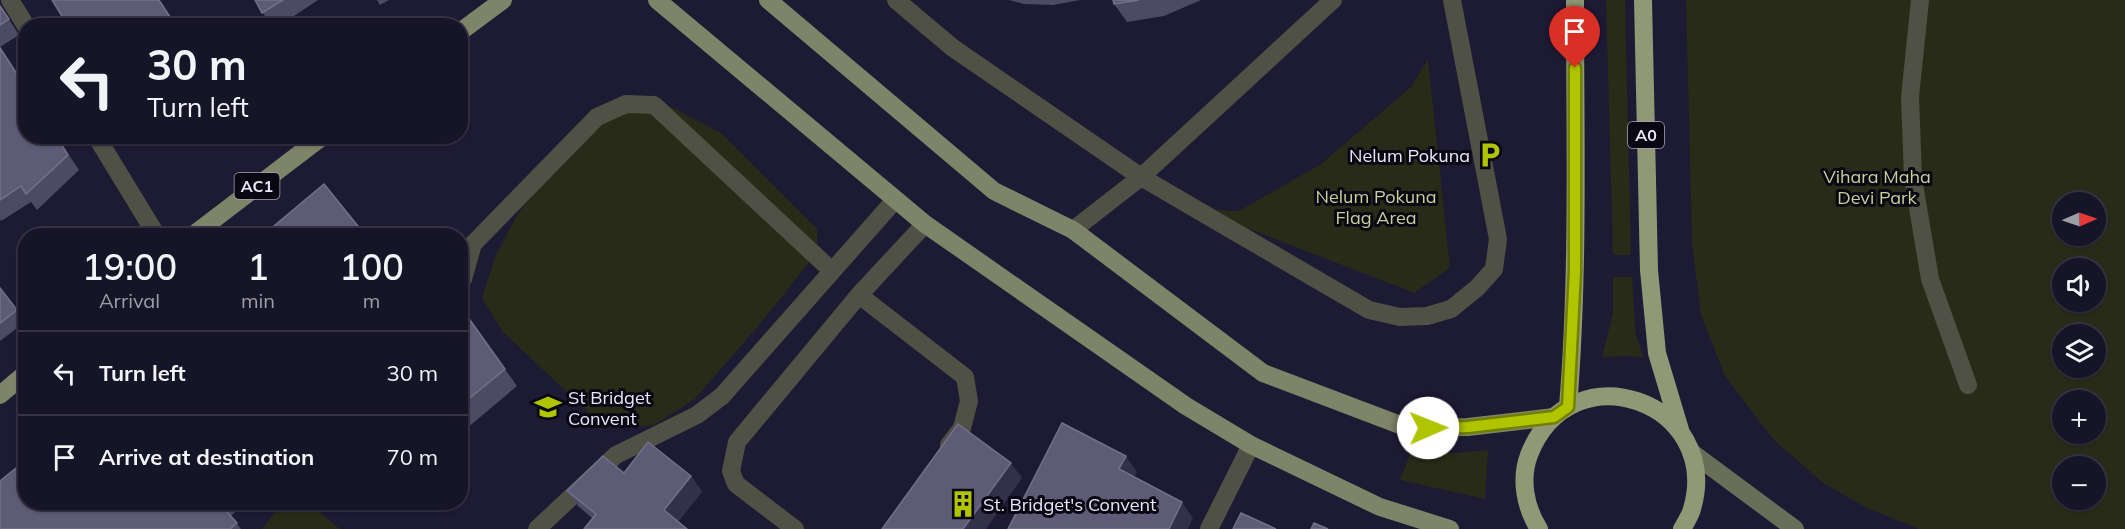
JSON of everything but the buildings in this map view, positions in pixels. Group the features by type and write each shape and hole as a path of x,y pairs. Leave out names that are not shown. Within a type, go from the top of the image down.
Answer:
{"highway":[{"path":"1561,412 1575,271 1575,0"},
{"name":"A0","path":"1643,0 1649,270 1657,352 1682,433 1691,452 1697,481 1692,509 1682,529"},
{"name":"A0","path":"1539,529 1531,517 1524,491 1526,464 1536,437 1561,412 1591,397 1617,395 1642,402 1664,414 1682,433"}],"main road":[{"path":"468,26 503,0"},
{"path":"657,0 925,224 1186,406 1251,445 1380,507 1428,526 1450,529"},
{"path":"768,0 994,191 1072,230 1263,373 1408,428 1468,427 1561,412"},
{"name":"AC1","path":"202,228 313,144"},
{"path":"0,395 18,380"},
{"path":"1691,452 1795,529"}],"street":[{"path":"9,0 21,18"},
{"path":"896,0 953,48 1141,177 1370,310 1400,317 1428,316 1451,309 1477,288 1494,269 1498,239 1452,0"},
{"path":"1072,230 1141,177 1333,0"},
{"path":"1920,0 1910,97 1913,178 1930,279 1968,385"},
{"path":"468,262 473,244 597,117 626,105 654,105 832,271"},
{"path":"101,144 153,228"},
{"path":"537,529 616,455 697,415 722,396 895,200"},
{"path":"795,529 736,484 731,471 737,442 859,295 925,224"},
{"path":"859,295 965,377 969,400 962,428 941,456"},
{"path":"1209,529 1251,445"}],"green space":[{"path":"1606,0 1625,0 1631,255 1613,255"},
{"name":"Vihara Maha Devi Park","path":"1686,0 2125,0 2125,529 1919,529 1867,508 1823,483 1773,439 1725,376 1701,315 1692,243"},
{"name":"Nelum Pokuna Flag Area","path":"1428,59 1450,268 1414,293 1198,209 1239,211 1321,164 1411,87"},
{"path":"656,99 721,133 817,229 817,252 765,318 695,399 654,425 630,428 590,414 502,331 482,298 495,257 517,215 578,137 627,102"},
{"path":"1613,277 1632,277 1636,336 1644,358 1602,357 1613,313"},
{"path":"1488,450 1485,499 1400,480 1411,452 1457,453"},
{"path":"277,510 317,510 340,529 262,529"}],"place":[{"name":"Nelum Pokuna","path":"1490,155"},
{"name":"St Bridget Convent","path":"548,407"},
{"name":"St. Bridget's Convent","path":"963,504"}],"route":[{"path":"1428,428 1468,427 1554,417 1568,407 1575,271 1575,68"}]}
